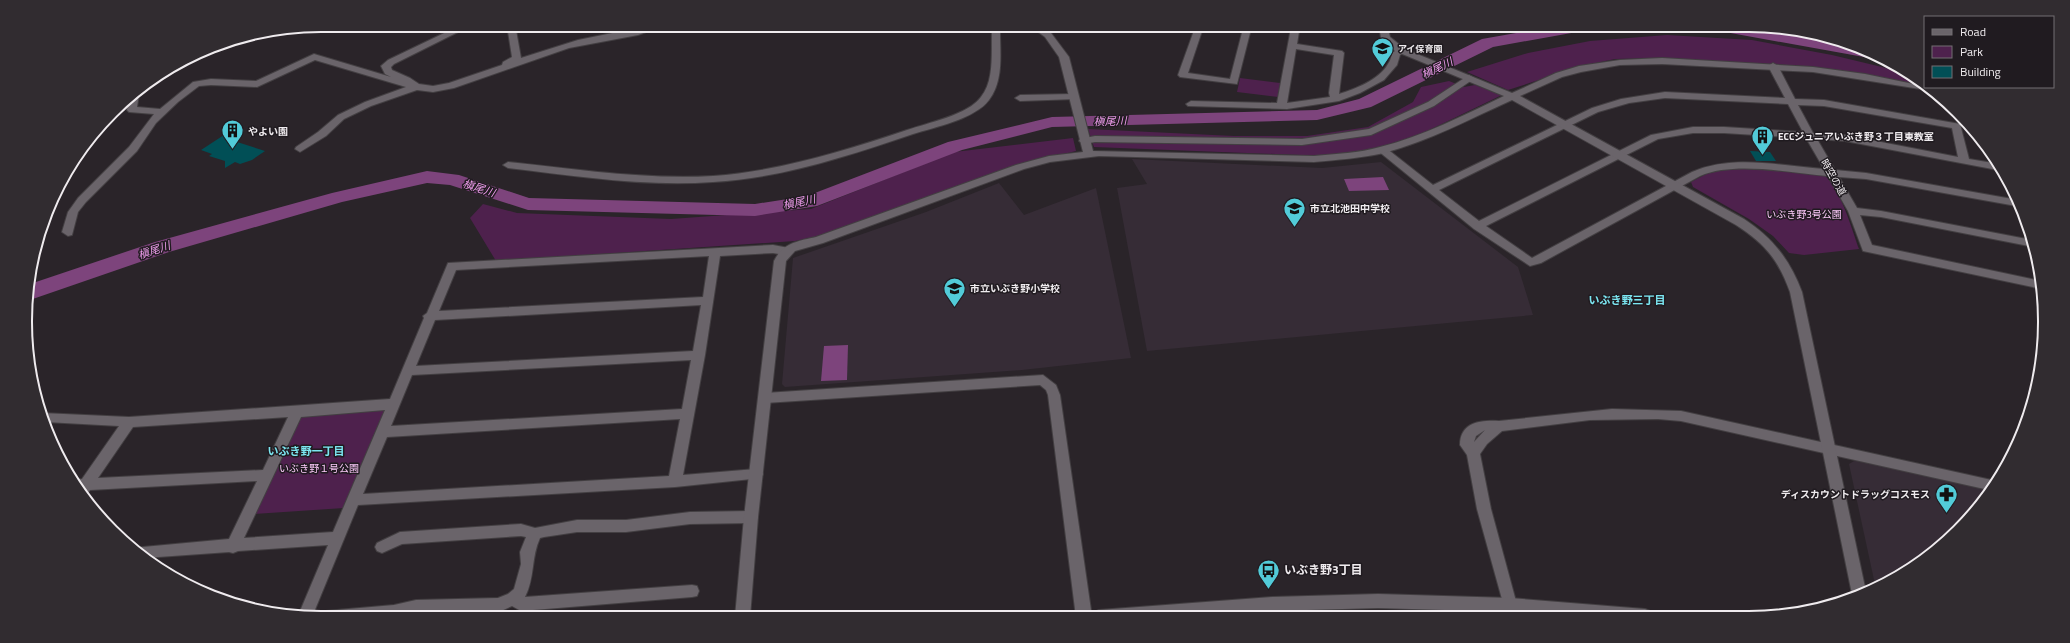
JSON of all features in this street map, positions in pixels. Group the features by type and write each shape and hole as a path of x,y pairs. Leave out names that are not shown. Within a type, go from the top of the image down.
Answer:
{"street":[{"path":"416,87 407,80 388,72 386,66 391,62 453,32"},
{"path":"487,74 492,69 514,62 516,58 513,32"},
{"path":"68,232 73,212 82,200 133,149 162,112 196,84 230,81 257,84 314,57 416,87 433,89 451,86 566,47 637,32"},
{"path":"508,165 661,180 713,179 744,176 805,164 958,116 978,106 988,94 994,76 1000,32"},
{"path":"1044,32 1059,48 1064,57 1088,153"},
{"path":"1198,32 1183,75 1234,82 1246,32"},
{"path":"1282,105 1295,32"},
{"path":"1384,32 1384,37 1391,45 1405,53 1512,96 1621,155 1752,230 1778,254 1788,268 1796,292 1858,589"},
{"path":"1293,46 1338,53 1334,93 1336,99"},
{"path":"1191,104 1211,102 1282,105 1336,99 1366,88 1384,75 1396,62 1396,54 1405,53"},
{"path":"309,610 407,371 452,266 773,249 785,251 1020,167 1049,159 1088,153 1314,159 1343,157 1382,150 1425,136 1573,70 1615,63 1649,60 1677,60 1773,66 1842,73 1917,86"},
{"name":"時空の道","path":"1773,66 1810,136 1853,211 1867,248 2036,284"},
{"path":"1084,140 1302,142 1371,132 1431,104 1465,77"},
{"path":"300,149 322,134 341,116 378,100 416,87"},
{"path":"1431,190 1615,102 1644,96 1686,95 1824,103 1872,110 1956,126 1964,161"},
{"path":"1025,96 1074,99"},
{"path":"133,102 132,110 162,112"},
{"path":"1478,226 1655,137 1693,130 1724,130 1845,138 1992,166"},
{"path":"1382,150 1478,226 1530,262 1537,260 1600,225 1618,218 1709,168 1719,166 1734,165 1866,176 2012,203"},
{"path":"1853,211 1882,214 2027,243"},
{"path":"743,611 751,517 780,261 785,251"},
{"path":"675,481 699,355 715,252"},
{"path":"430,316 708,301"},
{"path":"407,371 699,355"},
{"path":"765,398 1043,380 1052,388 1054,395 1083,611"},
{"path":"48,417 129,422 297,412 394,404"},
{"path":"232,547 297,412"},
{"path":"1510,605 1484,509 1472,454 1482,440 1499,426 1627,412 1661,413 1681,416 1988,483"},
{"path":"382,432 688,414"},
{"path":"83,484 129,422"},
{"path":"355,500 675,481 756,474"},
{"path":"85,488 266,475"},
{"path":"382,547 400,538 521,530 535,534 542,531 577,526 626,526 690,518 751,517"},
{"path":"400,611 428,606 499,605 513,599 520,592 528,564 527,552 535,534"},
{"path":"146,552 232,547 338,538"},
{"path":"513,599 521,604 692,591"},
{"path":"1179,611 1272,604 1370,601 1510,605 1584,611"}],"shaded area":[{"name":"市立北池田中学校","path":"1132,159 1322,168 1381,162 1518,267 1533,315 1147,351 1117,188 1147,184"},
{"path":"1383,177 1389,190 1349,191 1344,179"},
{"name":"市立いぶき野小学校","path":"999,183 1024,215 1096,188 1131,358 1022,370 785,387 782,384 793,258 926,212"},
{"path":"848,345 847,380 821,381 824,346"},
{"path":"1856,460 1985,488 1953,526 1925,551 1875,582 1849,464"}],"green space":[{"path":"1667,35 1752,40 1832,55 1889,69 1914,84 1803,66 1661,58 1615,59 1586,65 1508,90 1467,72 1528,53 1590,41"},
{"path":"1240,78 1280,83 1278,97 1237,92"},
{"path":"1449,81 1464,87 1475,85 1502,95 1421,134 1377,148 1326,156 1094,147 1088,129 1234,136 1307,136 1368,127 1413,102 1421,87"},
{"path":"1073,138 1076,151 1019,165 820,236 795,241 496,261 470,218 483,204 517,213 671,219 811,209 954,152"},
{"name":"いぶき野3号公園","path":"1735,168 1822,174 1834,187 1839,197 1849,219 1859,249 1804,255 1789,253 1773,236 1749,219 1693,187 1691,182 1714,170"},
{"name":"いぶき野１号公園","path":"387,406 344,508 254,514 302,413"}],"building":[{"name":"やよい園","path":"224,135 237,139 234,141 265,151 252,160 240,164 235,162 225,168 225,161 209,156 212,154 201,150"},
{"name":"ECCジュニアいぶき野３丁目東教室","path":"1750,151 1770,152 1776,161 1756,161"}],"waterway":[{"name":"槇尾川","path":"34,291 162,247 339,197 427,177 452,179 528,204 755,210 810,202 955,146 1052,122 1317,115 1365,103 1488,43 1549,32"},
{"name":"槇尾川","path":"1755,32 1847,49"}],"place":[{"name":"アイ保育園","path":"1383,68"},
{"name":"やよい園","path":"233,150"},
{"name":"ECCジュニアいぶき野３丁目東教室","path":"1763,156"},
{"name":"市立北池田中学校","path":"1295,228"},
{"name":"市立いぶき野小学校","path":"954,308"},
{"name":"ディスカウントドラッグコスモス","path":"1946,514"},
{"name":"いぶき野3丁目","path":"1268,590"}],"district":[{"name":"いぶき野三丁目","path":"1627,300"},
{"name":"いぶき野一丁目","path":"306,451"}]}
